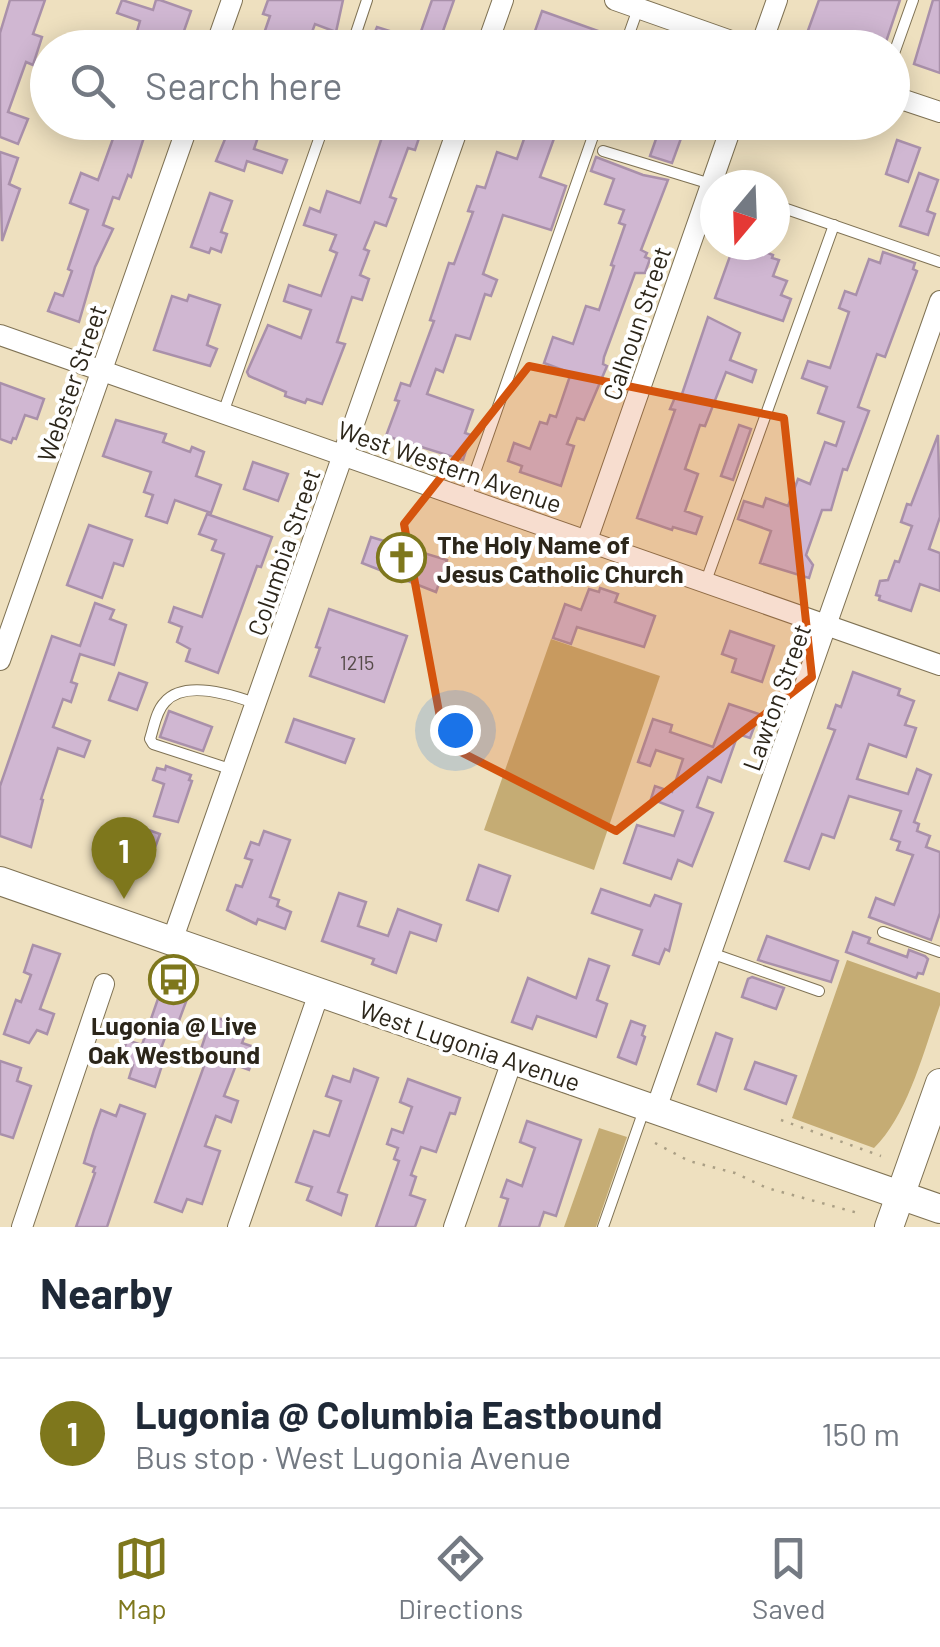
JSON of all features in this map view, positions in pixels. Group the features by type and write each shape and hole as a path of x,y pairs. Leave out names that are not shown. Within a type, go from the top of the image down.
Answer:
{"main road":[{"name":"West Lugonia Avenue","path":"0,881 940,1209"},
{"path":"889,1227 940,1083"}],"street":[{"path":"221,30 232,0"},
{"path":"492,30 503,0"},
{"path":"615,0 640,4 706,30"},
{"path":"766,30 776,0"},
{"path":"910,102 940,112"},
{"name":"Webster Street","path":"0,660 183,140"},
{"name":"Columbia Street","path":"172,941 454,140"},
{"name":"Calhoun Street","path":"718,170 727,140"},
{"name":"Calhoun Street","path":"587,540 700,222"},
{"name":"Lawton Street","path":"651,1107 711,953 940,301"},
{"name":"West Western Avenue","path":"0,335 940,665"},
{"path":"22,1227 104,984"},
{"path":"238,1227 319,993"},
{"path":"454,1227 513,1058"}],"lane":[{"path":"357,30 367,0"},
{"path":"902,30 913,0"},
{"path":"631,30 640,4"},
{"path":"223,413 318,140"},
{"path":"466,498 592,140"},
{"path":"603,152 700,181"},
{"path":"790,209 940,262"},
{"path":"706,581 834,225"},
{"path":"234,770 153,744 150,739 160,708 178,692 220,691 257,704"},
{"path":"883,932 940,952"},
{"path":"711,953 819,990"},
{"path":"604,1227 651,1107"}],"path":[{"path":"781,1120 881,1156"},
{"path":"655,1143 680,1158 858,1213"}],"highlighted area":[{"path":"529,366 784,418 812,677 616,831 445,744 404,524"}],"shaded area":[{"path":"551,639 660,676 594,870 484,830"},
{"path":"847,960 940,993 940,1005 914,1081 896,1118 874,1148 792,1118"},
{"path":"599,1128 627,1137 596,1227 564,1227"}],"building":[{"path":"10,0 45,0 34,30 30,30 30,64 26,62 8,112 28,119 18,144 0,137 0,33"},
{"path":"122,0 153,10 156,0 160,0 191,11 184,30 137,30 140,21 117,13"},
{"path":"268,0 343,0 336,30 315,24 313,30 265,30 270,16 263,14"},
{"path":"432,0 454,0 443,30 422,30"},
{"path":"819,0 900,0 890,30 808,30"},
{"path":"933,0 940,0 940,73 914,64"},
{"path":"542,11 595,30 535,30"},
{"path":"112,140 143,140 131,177 128,175 119,199 113,197 103,225 113,229 95,267 79,322 48,311 55,293 63,296 88,210 70,203 81,173 98,180"},
{"path":"225,140 257,140 254,149 287,160 282,173 247,161 244,171 216,161"},
{"path":"381,140 418,140 415,150 408,148 390,197 396,199 386,226 375,222 364,249 369,251 360,275 369,279 362,300 352,297 337,342 345,344 322,404 307,399 305,403 285,396 286,392 247,372 268,325 301,338 311,310 284,301 289,285 321,296 337,253 330,250 336,235 304,225 310,208 320,212 327,191 360,203"},
{"path":"524,140 553,140 540,177 566,186 551,230 503,215 483,274 497,280 491,296 485,294 470,339 456,335 443,372 436,369 427,394 473,410 465,433 471,435 463,460 386,436 401,383 410,386 434,321 430,320 449,263 454,264 473,212 468,211 477,186 485,188 497,152 517,159"},
{"path":"656,140 680,140 672,163 650,156"},
{"path":"897,140 920,148 908,182 886,174"},
{"path":"0,152 18,158 9,184 20,189 2,241"},
{"path":"596,157 668,180 641,250 650,259 645,273 635,273 604,357 603,364 607,366 584,420 577,418 567,444 574,446 561,486 520,472 522,466 508,461 514,443 530,449 540,422 547,424 550,415 556,417 571,373 544,363 553,337 573,344 586,306 599,310 614,266 611,265 625,225 619,223 624,210 605,204 614,179 591,171"},
{"path":"919,173 938,180 927,211 935,214 928,235 900,226"},
{"path":"210,193 232,201 221,232 227,234 221,252 191,247"},
{"path":"883,252 915,263 913,269 917,271 885,357 877,354 858,407 869,411 847,470 843,469 831,510 822,510 806,555 813,565 809,578 760,563 771,531 738,519 744,501 763,507 766,498 788,506 798,479 810,484 825,442 836,446 844,422 818,413 827,387 802,378 808,361 830,368 849,312 839,308 845,291 856,295 869,259 880,263"},
{"path":"729,260 779,260 773,276 787,281 781,295 791,299 783,321 715,298"},
{"path":"189,295 220,305 207,345 217,349 210,366 154,350 172,296 187,301"},
{"path":"708,317 740,333 730,360 756,370 752,382 726,372 705,426 700,425 685,469 698,474 685,511 702,517 696,534 637,518 675,410 670,409 676,395 681,397"},
{"path":"0,383 44,399 37,419 25,415 11,443 0,439"},
{"path":"116,420 166,434 163,442 190,452 192,447 204,452 196,476 221,485 211,513 175,500 167,523 146,516 153,495 144,492 151,472 103,456"},
{"path":"739,425 751,429 733,480 721,476"},
{"path":"938,435 940,517 929,549 940,553 940,591 920,584 911,611 879,600 876,595 880,581 888,580 895,561 899,562 912,526 901,522"},
{"path":"253,462 288,474 278,501 244,489"},
{"path":"207,514 272,537 261,567 257,566 218,673 186,661 190,649 177,642 182,627 169,622 174,607 202,617 224,554 212,550 216,540 199,534"},
{"path":"89,525 132,540 123,566 114,563 102,598 67,585"},
{"name":"The Holy Name of Jesus Catholic Church","path":"371,537 447,560 436,592 362,563"},
{"path":"600,588 618,594 615,602 655,616 644,647 577,627 571,644 553,638 565,604 581,610 589,589 599,592"},
{"path":"95,603 114,610 110,619 126,625 114,665 80,654 71,682 77,684 71,702 63,699 53,727 90,741 84,757 58,748 31,847 0,836 0,786 52,636 80,646"},
{"path":"329,609 407,636 384,702 310,676"},
{"path":"730,631 774,646 762,682 732,672 736,659 722,654"},
{"path":"853,672 900,689 898,695 914,701 905,725 916,728 906,757 869,744 857,779 908,794 917,769 931,775 914,822 919,824 917,831 930,836 926,847 940,852 940,913 931,940 869,917 876,898 894,905 913,855 897,850 900,842 891,839 901,811 849,796 834,838 822,834 809,869 785,861 835,730 828,728 836,705 841,707"},
{"path":"119,673 147,683 137,710 109,700"},
{"path":"729,704 759,714 750,738 738,734 721,782 708,777 697,807 713,813 692,866 678,860 671,879 624,863 637,825 674,836 683,811 651,799 655,786 672,792 683,759 656,750 650,766 638,762 653,719 672,725 670,732 713,747"},
{"path":"169,711 212,727 203,751 160,737"},
{"path":"294,719 354,739 345,763 286,742"},
{"path":"166,766 191,775 178,822 154,816 164,784 153,780 157,768 165,770"},
{"path":"129,823 160,834 153,853 123,842"},
{"path":"264,831 290,840 270,897 279,900 277,906 291,912 285,929 258,919 256,924 227,910 236,885 242,887 252,860 245,858 251,842 259,845"},
{"path":"479,865 510,876 498,911 467,900"},
{"path":"601,889 650,906 655,895 681,904 669,951 665,949 659,964 633,955 642,930 592,913"},
{"path":"339,893 366,902 358,926 388,936 398,909 441,925 436,941 410,932 396,973 372,964 374,959 322,941"},
{"path":"853,932 870,938 868,943 907,957 909,950 925,956 928,959 923,974 918,973 916,978 846,952"},
{"path":"767,936 838,961 831,982 758,960"},
{"path":"33,945 60,954 40,1009 54,1014 47,1034 37,1030 29,1043 4,1034 16,1000 21,1002 31,975 24,972"},
{"path":"589,959 609,966 597,1000 607,1004 596,1037 537,1016 532,1029 512,1022 528,978 576,998"},
{"path":"752,977 784,988 776,1009 742,997"},
{"path":"161,990 187,999 177,1026 170,1024 160,1051 166,1053 155,1087 129,1078 133,1065 120,1061 127,1040 142,1045"},
{"path":"212,1016 248,1028 242,1043 257,1048 249,1070 236,1065 224,1096 238,1101 231,1122 216,1116 205,1146 220,1151 202,1204 187,1199 182,1212 155,1202 208,1055 200,1052"},
{"path":"631,1021 645,1026 636,1064 618,1057"},
{"path":"716,1033 732,1039 716,1091 698,1084"},
{"path":"0,1061 21,1068 17,1081 31,1086 13,1138 0,1134"},
{"path":"755,1062 796,1076 786,1104 745,1089"},
{"path":"354,1069 378,1078 338,1192 347,1195 341,1215 307,1200 312,1187 296,1182 314,1131 329,1136 341,1101 326,1096 333,1076 350,1082"},
{"path":"408,1079 460,1098 455,1114 450,1113 436,1152 421,1147 411,1175 416,1177 410,1195 425,1200 415,1227 376,1227 399,1161 394,1159 398,1148 387,1144 392,1129 403,1133 412,1107 400,1102"},
{"path":"120,1105 145,1114 107,1227 76,1227 95,1173 95,1167 84,1163 101,1110 116,1116"},
{"path":"527,1121 581,1140 556,1216 544,1212 539,1227 499,1227 508,1199 501,1197 507,1180 522,1186 535,1148 520,1142"}],"place":[{"name":"The Holy Name of Jesus Catholic Church","path":"402,558"},
{"name":"Lugonia @ Columbia Eastbound","path":"124,899"},
{"name":"Lugonia @ Live Oak Westbound","path":"174,979"}]}
